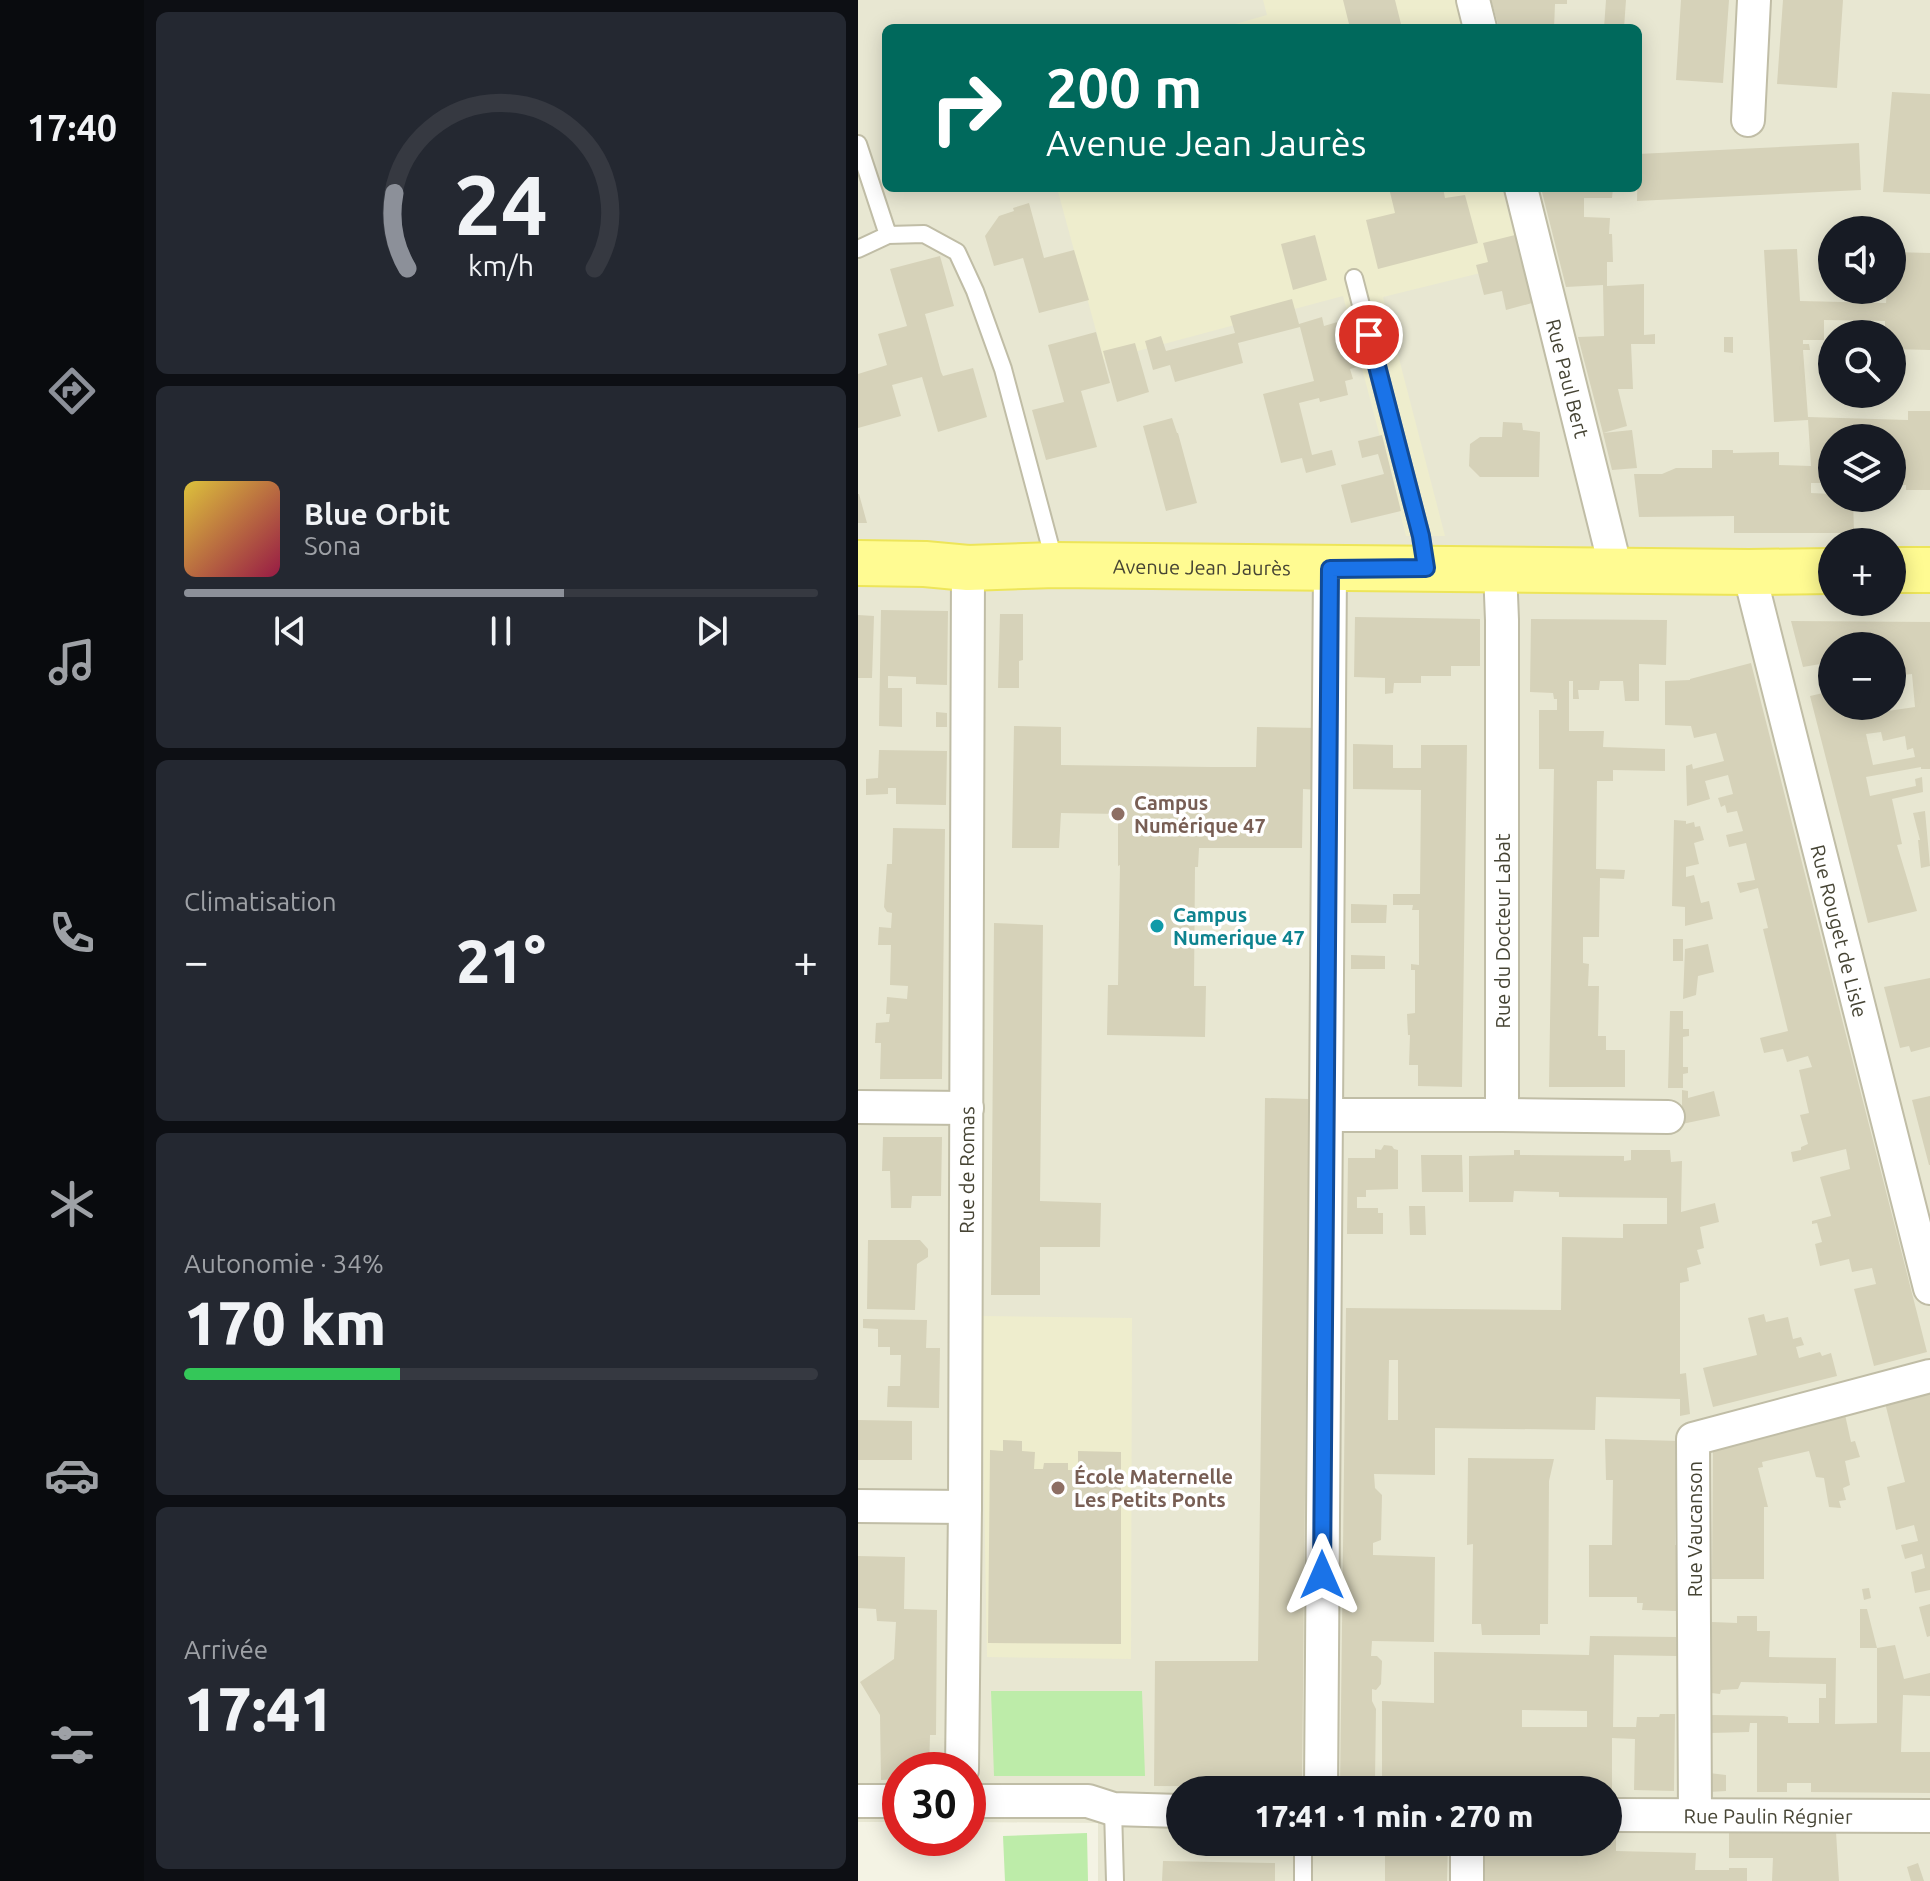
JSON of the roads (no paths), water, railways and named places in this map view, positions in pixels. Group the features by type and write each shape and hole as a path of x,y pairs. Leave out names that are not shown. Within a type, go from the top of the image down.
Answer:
{"main road":[{"name":"Avenue Jean Jaurès","path":"858,563 968,568 1055,565 1818,571"},
{"path":"1906,570 1930,570"}],"street":[{"path":"1473,0 1479,24"},
{"path":"1748,120 1754,0"},
{"name":"Rue Paul Bert","path":"1522,192 1616,570"},
{"name":"Rue de Romas","path":"962,1752 968,568"},
{"path":"1321,1776 1330,569"},
{"name":"Rue du Docteur Labat","path":"1500,570 1502,1115"},
{"name":"Rue Rouget de Lisle","path":"1749,572 1930,1288"},
{"path":"858,1107 967,1108"},
{"path":"1326,1115 1668,1117"},
{"name":"Rue Vaucanson","path":"1695,1815 1693,1439 1930,1376"},
{"path":"858,1506 965,1507"},
{"path":"858,1801 882,1801"},
{"path":"986,1801 1088,1801 1113,1809 1166,1811"},
{"name":"Rue Paulin Régnier","path":"1622,1815 1930,1816"},
{"path":"1467,1856 1467,1881"}],"lane":[{"path":"858,144 888,235"},
{"path":"858,249 888,235 924,234 957,252 975,291 1003,369 1055,565"},
{"path":"1354,278 1421,536 1426,568"},
{"path":"1113,1809 1115,1881"},
{"path":"1303,1856 1303,1881"}],"place":[{"name":"Campus Numérique 47","path":"1118,814"},
{"name":"Campus Numerique 47","path":"1157,926"},
{"name":"École Maternelle Les Petits Ponts","path":"1058,1488"}]}
